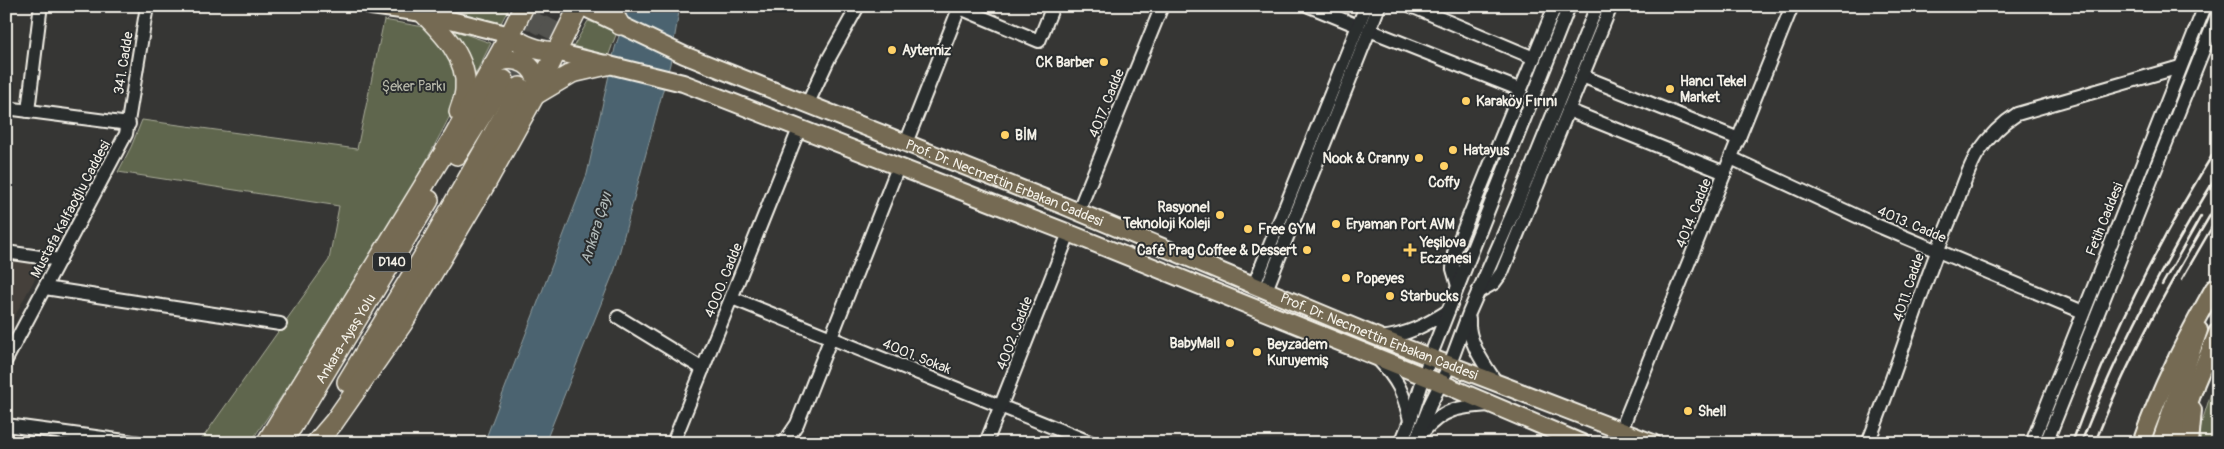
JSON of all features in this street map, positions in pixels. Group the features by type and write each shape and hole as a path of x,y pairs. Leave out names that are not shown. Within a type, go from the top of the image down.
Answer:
{"highway":[{"path":"320,443 403,323 485,185 513,82 510,35 524,6"},
{"path":"266,443 453,138 513,82 556,52 580,6"},
{"path":"609,6 620,26"},
{"path":"423,13 448,38 461,63 464,75 465,89 453,138"},
{"path":"510,35 526,45 540,50 556,52"},
{"path":"513,82 572,73 608,65"},
{"name":"Ankara-Ayaş Yolu","path":"279,443 297,419 513,82"},
{"name":"Ankara-Ayaş Yolu","path":"304,443 349,379 411,278 513,82"},
{"path":"316,443 334,422"}],"main road":[{"path":"371,6 423,13 510,35"},
{"name":"Prof. Dr. Necmettin Erbakan Caddesi","path":"580,6 684,55 1078,212 1380,338 1653,443"},
{"name":"Prof. Dr. Necmettin Erbakan Caddesi","path":"556,52 683,83 1069,233 1424,378 1441,383 1582,443"},
{"path":"2141,443 2152,411 2180,350 2216,284"},
{"path":"2160,443 2216,284"},
{"path":"2176,443 2196,383 2218,331"},
{"path":"2190,443 2196,383"}],"street":[{"name":"341. Cadde","path":"129,124 147,6"},
{"path":"807,104 829,58 858,6"},
{"path":"906,143 960,7 1039,41 1053,6"},
{"name":"4017. Cadde","path":"1078,212 1162,6"},
{"path":"1309,6 1521,90"},
{"path":"1364,28 1366,6"},
{"path":"1260,287 1364,28 1379,6"},
{"path":"1411,6 1534,58"},
{"path":"1458,286 1453,269 1454,253 1555,6"},
{"path":"1401,443 1430,357 1568,6"},
{"path":"1416,441 1430,405 1450,364 1597,6"},
{"path":"1478,292 1494,283 1502,272 1611,6"},
{"name":"4014. Cadde","path":"1621,430 1792,6"},
{"name":"Fetih Caddesi","path":"2032,443 2205,6"},
{"path":"28,111 40,12"},
{"name":"Fetih Caddesi","path":"2046,443 2218,12"},
{"name":"4011. Cadde","path":"1868,443 1885,401 1936,251 1976,156 1989,138 2005,121 2017,114 2180,67"},
{"path":"1582,76 1739,139"},
{"path":"6,108 129,124"},
{"path":"1568,110 1725,173"},
{"name":"Mustafa Kalfaoğlu Caddesi","path":"6,360 122,143 129,124"},
{"name":"4000. Cadde","path":"673,443 799,129"},
{"name":"4013. Cadde","path":"1731,158 1876,225 2083,312"},
{"path":"784,443 797,424 898,167"},
{"name":"4002. Cadde","path":"986,443 1069,233"},
{"path":"6,252 60,260"},
{"path":"45,288 280,324"},
{"name":"4001. Sokak","path":"732,298 1092,443"},
{"path":"1380,338 1410,332 1426,325 1448,311"},
{"path":"1469,314 1468,325 1471,337 1485,366 1496,382"},
{"path":"618,317 703,370"},
{"path":"1378,359 1395,377 1404,396 1410,421"},
{"path":"1416,441 1432,422 1444,413 1459,408 1490,405"},
{"path":"6,425 140,443"}],"shaded area":[{"path":"6,256 44,262 6,332"}],"green space":[{"path":"436,6 510,6 500,25"},
{"name":"Şeker Parkı","path":"384,20 424,27 441,40 456,72 457,87 452,112 406,197 356,281 250,443 199,443 329,260 339,206 118,172 142,120 357,149"},
{"path":"588,21 617,32 608,57 573,47"},
{"path":"447,28 491,43 471,83"},
{"path":"2218,371 2218,443 2200,443 2200,428"}],"water":[{"name":"Ankara Çayı","path":"629,6 680,6 670,64 615,269 545,443 484,443 587,174 615,48"}],"tunnel":[{"path":"504,80 542,6"},
{"path":"520,87 563,6"}],"railway":[{"path":"2072,443 2102,366 2137,291 2176,217 2218,146"},
{"path":"2081,443 2111,373 2161,272 2218,174"},
{"path":"2095,443 2121,381 2151,320 2218,202"},
{"path":"2162,285 2201,216"},
{"path":"2182,279 2212,227"}],"place":[{"name":"Aytemiz","path":"892,50"},
{"name":"CK Barber","path":"1104,62"},
{"name":"Hancı Tekel Market","path":"1670,89"},
{"name":"Karaköy Fırını","path":"1466,101"},
{"name":"BİM","path":"1005,135"},
{"name":"Hatayus","path":"1453,150"},
{"name":"Nook & Cranny","path":"1419,158"},
{"name":"Coffy","path":"1444,166"},
{"name":"Rasyonel Teknoloji Koleji","path":"1220,215"},
{"name":"Eryaman Port AVM","path":"1336,224"},
{"name":"Free GYM","path":"1248,229"},
{"name":"Café Prag Coffee & Dessert","path":"1307,250"},
{"name":"Yeşilova Eczanesi","path":"1410,250"},
{"name":"Popeyes","path":"1346,278"},
{"name":"Starbucks","path":"1390,296"},
{"name":"BabyMall","path":"1230,343"},
{"name":"Beyzadem Kuruyemiş","path":"1257,352"},
{"name":"Shell","path":"1688,411"}]}
